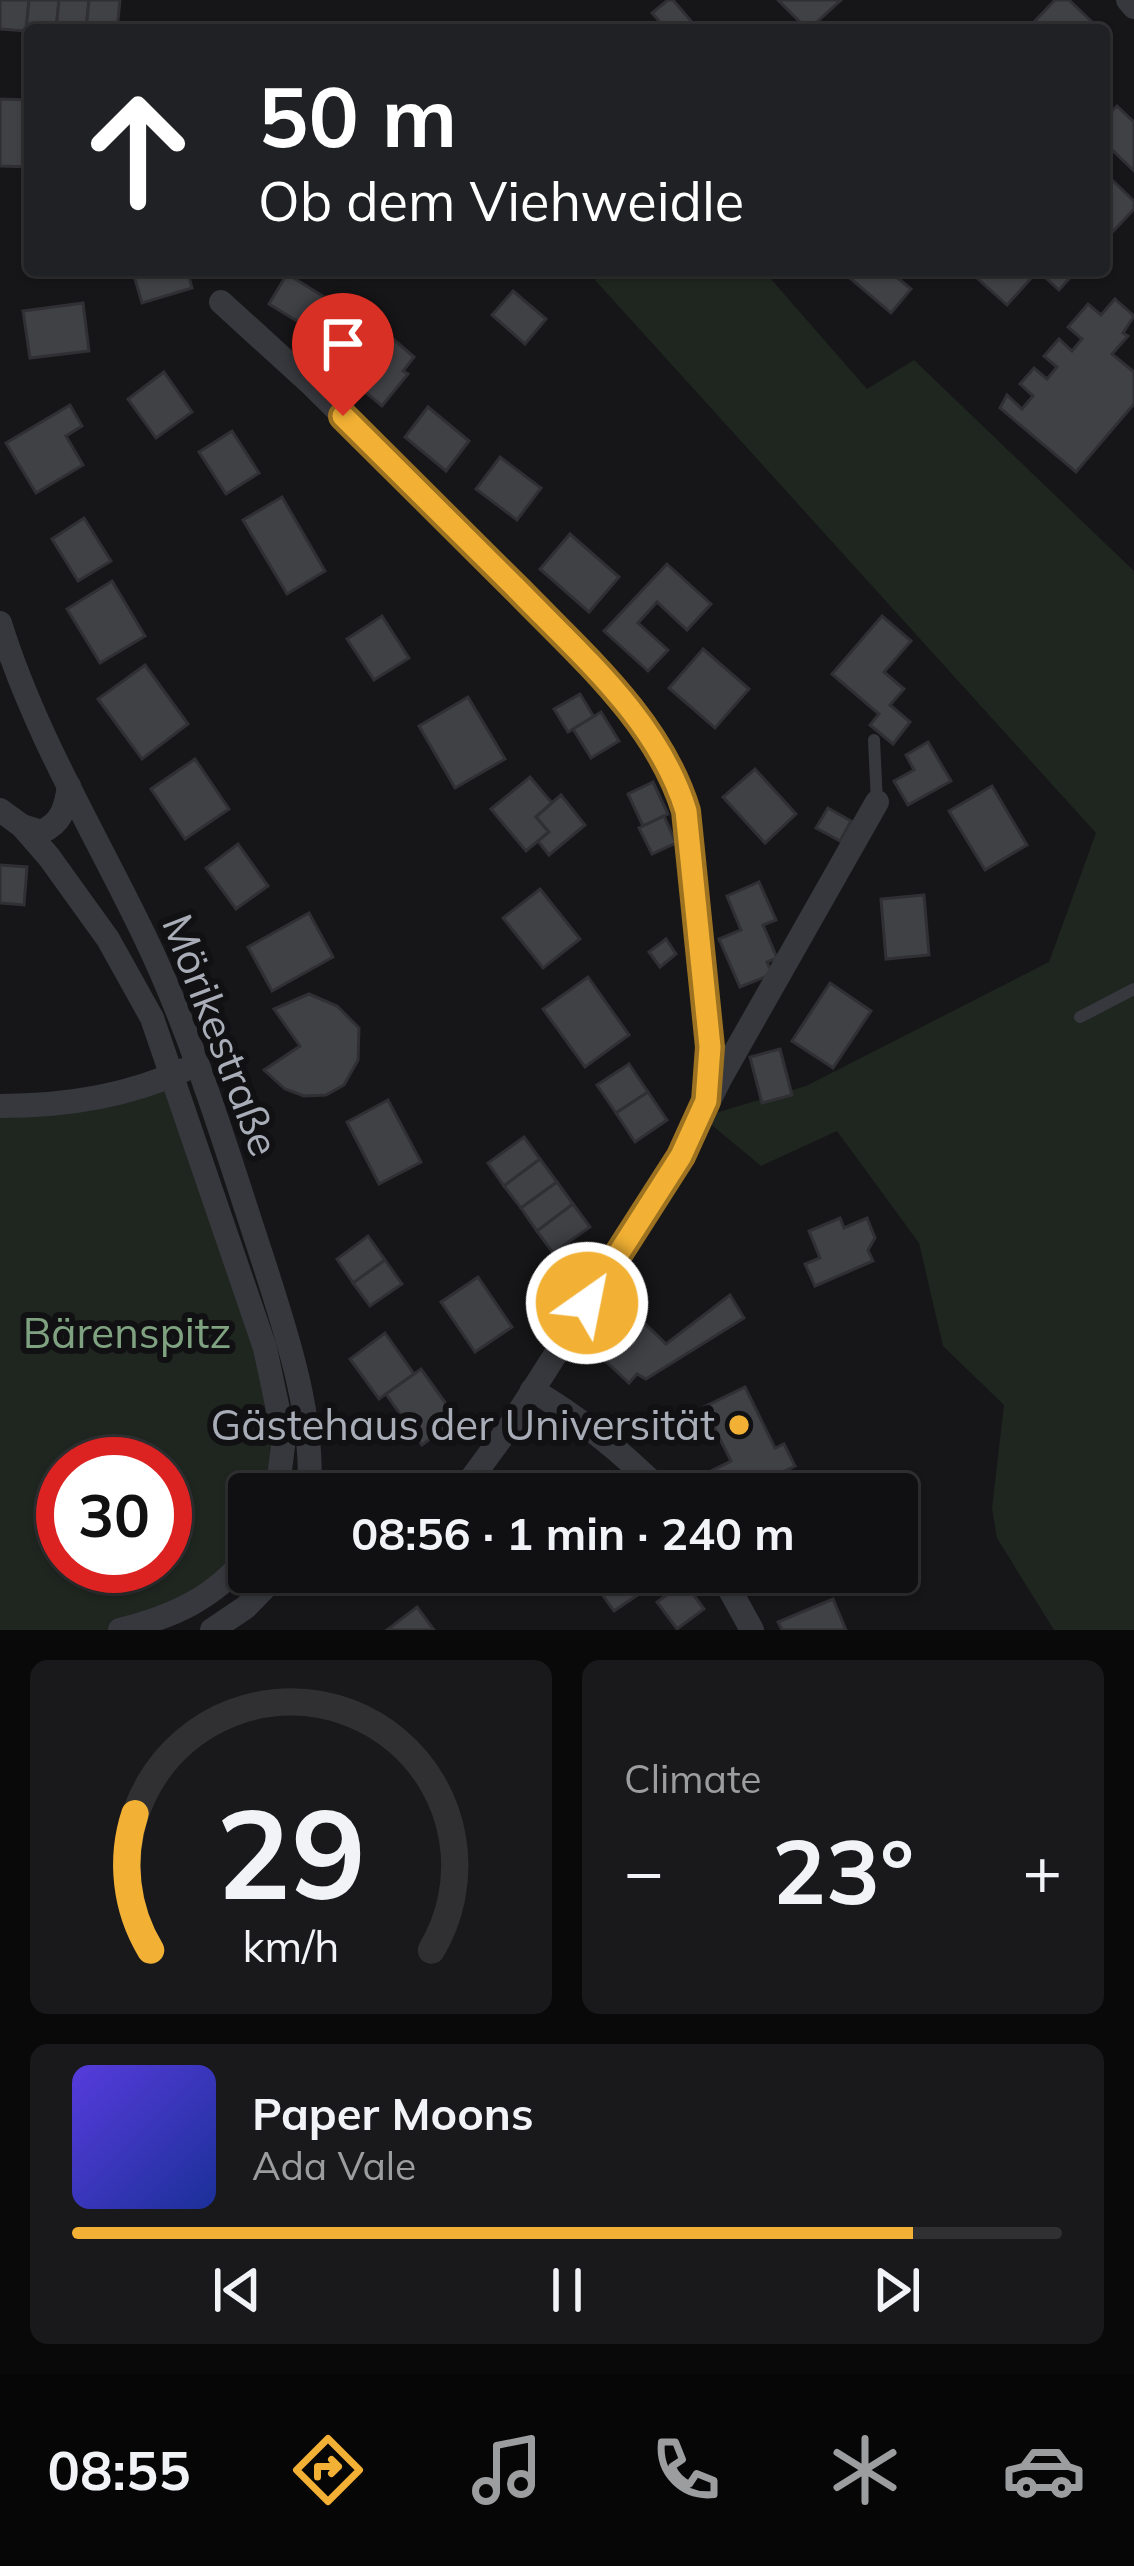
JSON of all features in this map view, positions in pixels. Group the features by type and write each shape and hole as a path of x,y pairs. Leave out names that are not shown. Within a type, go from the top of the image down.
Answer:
{"street":[{"path":"1128,0 1134,7"},
{"path":"221,302 463,535 605,682 661,751 676,779 692,850 711,1066 702,1117"},
{"name":"Mörikestraße","path":"0,623 20,682 147,941 265,1348 284,1438 280,1473"},
{"path":"22,826 41,832 53,827 63,815 69,786"},
{"path":"475,1473 663,1186 877,802"},
{"path":"0,810 22,826 63,876 131,976 184,1070 158,1084 79,1101 0,1106"},
{"name":"Mörikestraße","path":"184,1070 269,1281 299,1390 311,1473"},
{"path":"532,1390 584,1424 644,1473"},
{"path":"120,1630 191,1606 228,1578"},
{"path":"212,1630 260,1593"},
{"path":"732,1593 752,1630"}],"lane":[{"path":"874,740 877,802"},
{"path":"1080,1017 1134,989"}],"green space":[{"path":"599,276 768,276 867,389 914,360 1134,571 1134,1630 1054,1630 997,1538 992,1508 1004,1405 943,1346 919,1243 837,1131 761,1166 702,1117 806,1086 1049,962 1096,833 595,280"},
{"name":"Bärenspitz","path":"173,1076 265,1348 275,1473 228,1473 228,1575 120,1630 0,1630 0,1113"}],"building":[{"path":"0,0 29,0 24,31 0,29"},
{"path":"29,0 59,0 57,24 27,24"},
{"path":"59,0 89,0 87,24 57,24"},
{"path":"89,0 120,0 118,24 87,24"},
{"path":"673,0 691,21 662,24 652,13"},
{"path":"778,0 841,0 815,24 802,24"},
{"path":"1055,0 1069,0 1092,22 1036,24"},
{"path":"0,99 24,100 24,167 0,166"},
{"path":"1117,106 1134,122 1134,171 1110,148 1110,113"},
{"path":"1110,178 1134,201 1134,209 1110,235"},
{"path":"134,276 189,276 192,288 142,303"},
{"path":"286,276 329,300 310,329 269,304"},
{"path":"848,276 895,276 911,289 891,313"},
{"path":"975,276 1033,276 1007,305"},
{"path":"1044,276 1072,276 1059,290"},
{"path":"513,291 546,319 525,344 492,315"},
{"path":"1115,299 1134,316 1123,333 1128,336 1112,354 1134,372 1134,404 1076,472 1000,408 1007,395 1022,409 1033,396 1020,384 1034,368 1047,379 1057,367 1044,356 1059,339 1072,351 1082,339 1068,327 1088,304 1101,315"},
{"path":"83,303 89,351 30,358 23,311"},
{"path":"353,332 380,355 393,339 414,357 403,371 408,374 382,406 329,362"},
{"path":"164,372 192,412 156,438 128,399"},
{"path":"70,405 82,426 66,436 83,465 36,493 6,443"},
{"path":"428,407 469,441 446,471 405,437"},
{"path":"232,431 259,473 226,494 199,452"},
{"path":"500,457 541,488 517,520 476,489"},
{"path":"282,497 325,571 287,594 243,520"},
{"path":"84,518 111,561 78,581 52,539"},
{"path":"570,534 619,577 589,612 540,569"},
{"path":"667,564 711,604 687,630 657,602 638,623 668,650 648,671 604,631"},
{"path":"112,581 145,636 100,663 67,609"},
{"path":"382,616 409,658 374,680 347,639"},
{"path":"882,616 911,641 884,672 904,689 890,705 910,722 893,744 870,725 879,714 832,674"},
{"path":"703,649 749,689 715,728 669,688"},
{"path":"145,665 188,724 142,759 98,699"},
{"path":"580,694 594,717 568,732 554,709"},
{"path":"468,697 505,759 455,788 419,726"},
{"path":"601,712 619,741 591,758 573,729"},
{"path":"928,742 951,781 908,805 894,781 914,770 906,755"},
{"path":"195,759 229,809 185,839 151,789"},
{"path":"755,769 796,814 765,843 723,797"},
{"path":"530,777 552,803 536,817 549,832 526,851 491,809"},
{"path":"653,782 668,814 643,826 628,794"},
{"path":"992,786 1027,845 985,870 949,811"},
{"path":"561,795 585,825 549,855 538,841 549,832 536,817"},
{"path":"828,808 851,821 840,841 816,828"},
{"path":"664,816 676,843 652,854 639,828"},
{"path":"238,844 268,886 236,909 206,868"},
{"path":"0,865 27,867 24,905 0,903"},
{"path":"759,882 776,920 763,925 777,958 767,962 772,974 740,987 719,939 741,930 727,896"},
{"path":"540,889 580,939 543,968 503,918"},
{"path":"924,895 929,955 886,959 881,899"},
{"path":"309,913 333,957 272,991 248,947"},
{"path":"666,939 676,954 660,967 649,952"},
{"path":"588,977 629,1035 585,1067 543,1009"},
{"path":"830,983 871,1011 833,1068 792,1041"},
{"path":"309,994 337,1006 359,1028 358,1060 344,1085 326,1095 304,1096 285,1089 264,1070 300,1046 274,1009"},
{"path":"780,1049 792,1095 762,1103 750,1057"},
{"path":"629,1064 648,1092 616,1113 597,1085"},
{"path":"648,1092 667,1120 635,1142 616,1113"},
{"path":"388,1100 421,1162 379,1184 347,1122"},
{"path":"524,1137 540,1159 504,1186 488,1163"},
{"path":"540,1159 557,1182 521,1208 504,1186"},
{"path":"557,1182 573,1204 537,1231 521,1208"},
{"path":"573,1204 590,1227 553,1253 537,1231"},
{"path":"840,1218 844,1228 867,1218 875,1238 868,1250 873,1261 815,1286 805,1264 820,1258 809,1231"},
{"path":"368,1236 385,1260 353,1283 337,1259"},
{"path":"575,1244 590,1266 578,1274 563,1253"},
{"path":"385,1260 402,1284 370,1306 353,1283"},
{"path":"478,1277 512,1327 475,1352 441,1302"},
{"name":"Gästehaus der Universität","path":"730,1295 744,1318 646,1379 637,1374 629,1383 597,1353 634,1313 666,1344"},
{"path":"385,1333 414,1374 379,1399 350,1359"},
{"path":"421,1369 457,1419 422,1445 386,1394"},
{"name":"Gästehaus der Universität","path":"745,1387 775,1448 784,1444 795,1466 780,1473 707,1473 731,1461 704,1407"},
{"path":"601,1593 641,1593 614,1611"},
{"path":"669,1593 692,1593 704,1609 677,1629 657,1602"},
{"path":"833,1599 846,1630 782,1630 778,1622"},
{"path":"417,1607 434,1630 387,1630"}],"place":[{"name":"Gästehaus der Universität","path":"739,1425"}],"route":[{"path":"343,416 605,682 661,751 686,811 710,1047 706,1101 681,1156 587,1303"}]}
